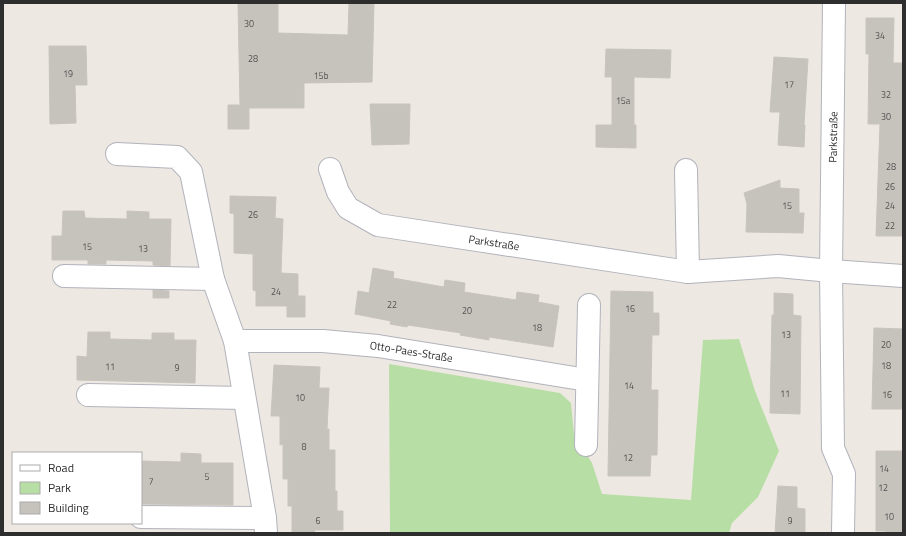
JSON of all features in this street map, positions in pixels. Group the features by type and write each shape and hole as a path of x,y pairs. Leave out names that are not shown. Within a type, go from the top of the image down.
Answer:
{"street":[{"name":"Parkstraße","path":"834,3 831,271 833,448 844,474 843,533"},
{"path":"117,154 177,157 191,172 213,279 234,341 265,526 142,517"},
{"name":"Parkstraße","path":"330,168 338,192 348,208 378,225 688,272 778,266 903,276"},
{"path":"686,170 688,272"},
{"path":"64,276 213,279"},
{"path":"586,445 589,305"},
{"name":"Otto-Paes-Straße","path":"234,341 323,341 378,346 587,380"},
{"path":"88,395 244,398"}],"green space":[{"path":"739,339 755,391 779,451 758,497 732,523 729,533 390,533 389,364 560,393 571,403 574,435 592,463 602,494 691,500 703,340"}],"building":[{"path":"238,3 278,3 278,33 348,35 349,3 374,3 372,82 304,83 304,108 249,108 249,129 228,129 228,105 240,105"},
{"path":"866,18 894,18 893,63 903,63 903,236 876,236 880,124 868,124 869,54 866,54"},
{"path":"49,46 86,46 87,85 75,85 76,123 50,124"},
{"path":"606,49 671,50 670,78 634,77 634,125 636,125 636,148 596,147 596,125 612,125 612,77 605,77"},
{"path":"774,57 808,59 804,147 778,145 780,112 770,112"},
{"path":"370,104 410,104 409,144 372,145"},
{"path":"780,180 780,188 799,189 799,213 804,213 803,233 746,232 747,204 744,193"},
{"path":"230,196 276,197 275,218 283,219 281,273 298,274 298,296 305,296 305,317 287,317 287,306 256,306 256,291 253,290 253,254 234,253 234,214 230,213"},
{"path":"63,211 84,211 85,218 127,219 127,211 149,212 149,219 171,219 170,266 153,265 153,261 106,260 106,264 88,264 88,260 52,260 52,236 62,236"},
{"path":"373,268 394,272 393,278 444,287 445,280 465,283 464,292 516,300 517,292 539,295 538,302 559,306 553,347 489,337 489,340 460,335 461,333 408,325 407,327 390,324 391,321 355,314 358,291 369,293"},
{"path":"153,290 169,291 169,298 153,298"},
{"path":"611,291 653,292 653,313 659,313 659,335 652,335 651,390 658,390 657,455 651,455 650,476 608,476"},
{"path":"774,293 793,294 793,315 801,316 800,414 770,413 772,315 774,315"},
{"path":"874,328 903,329 903,409 872,409"},
{"path":"88,332 110,332 110,339 152,340 152,333 174,333 174,340 196,340 195,383 77,380 77,356 87,357"},
{"path":"274,365 320,367 319,388 329,388 327,429 329,429 329,450 335,450 335,491 337,491 337,511 343,511 343,530 315,530 314,533 292,533 292,506 288,506 288,479 283,479 283,444 280,445 280,416 271,416"},
{"path":"876,451 903,451 903,533 885,533 885,531 876,531"},
{"path":"181,453 201,454 201,463 233,463 233,505 142,504 142,461 181,462"},
{"path":"778,486 797,487 797,508 805,509 805,533 775,533"}]}
